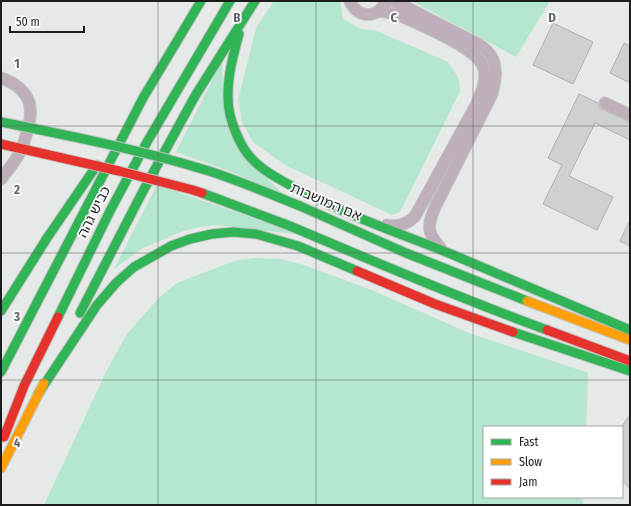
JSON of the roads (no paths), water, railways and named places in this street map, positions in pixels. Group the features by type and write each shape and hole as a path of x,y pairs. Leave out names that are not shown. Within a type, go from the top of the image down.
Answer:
{"main road":[{"name":"כביש גהה","path":"1,372 143,98 201,1"},
{"name":"כביש גהה","path":"1,446 24,386 111,209 147,142 230,1"},
{"path":"1,468 142,193 195,96 255,1"},
{"path":"245,16 235,50 229,82 228,101 230,116 236,133 242,146 256,163 290,185 323,202 586,310 630,330"},
{"path":"1,311 47,238 143,98"},
{"name":"אם המושבות","path":"1,122 195,167 230,179 300,206 406,252 509,294 630,340"},
{"path":"1,144 111,169 193,190 290,226 488,308 630,361"},
{"path":"38,394 97,304 116,283 134,267 171,246 190,239 212,234 233,232 256,234 298,246 435,304 506,330 630,371"}],"street":[{"path":"350,1 357,11 368,15 379,11 384,7 386,1"},
{"path":"394,1 478,44 487,50 495,67 496,75 492,94 435,207 430,221 430,234 434,241 450,254"},
{"path":"375,223 392,226 399,225 413,218 476,105 482,92 484,73 483,67 473,53 460,45 400,16 379,11"},
{"path":"1,78 13,84 23,92 31,107 26,136 18,155 2,177"},
{"path":"605,103 630,114"}]}
